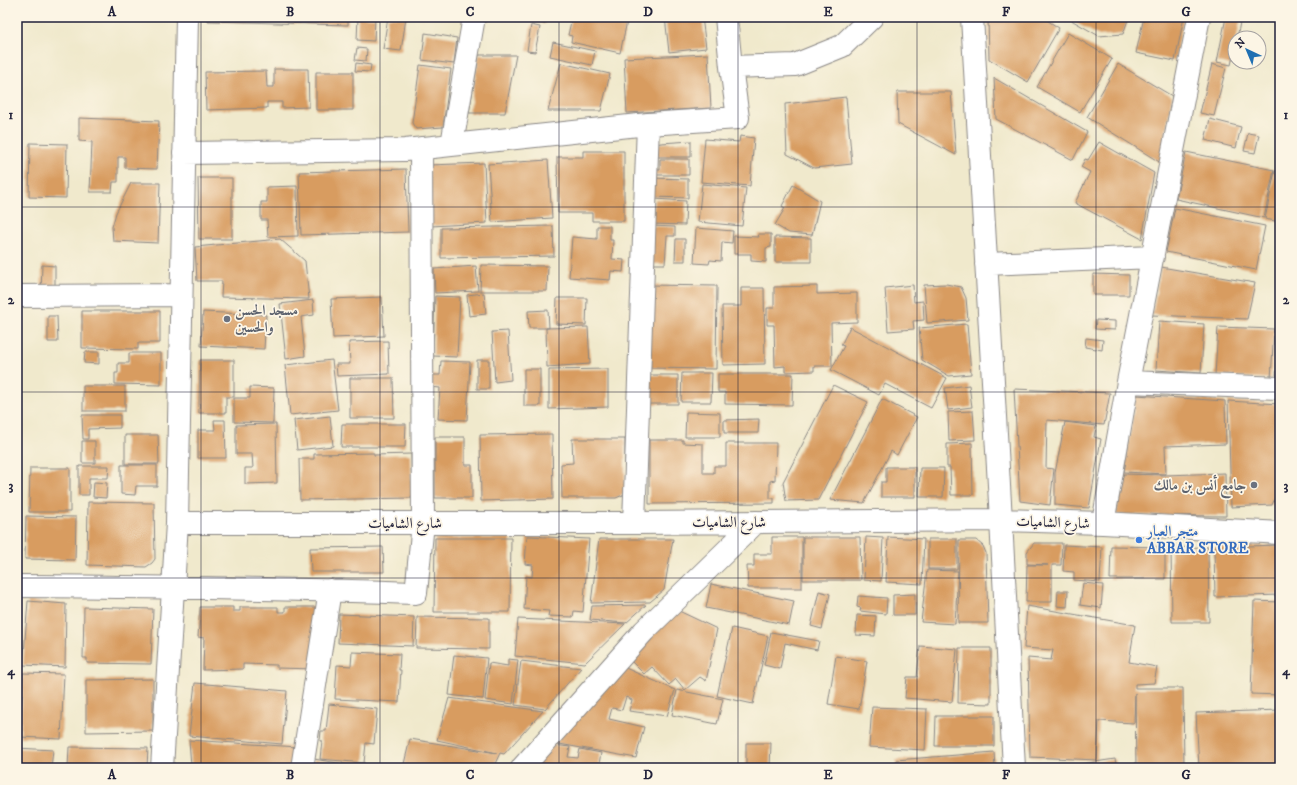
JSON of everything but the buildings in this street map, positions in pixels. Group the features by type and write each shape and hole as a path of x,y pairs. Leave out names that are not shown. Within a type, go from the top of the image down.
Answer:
{"street":[{"path":"162,768 177,523 187,17"},
{"path":"452,144 474,17"},
{"path":"184,153 405,150 648,124 738,118 726,17"},
{"path":"731,67 795,65 842,46 872,17"},
{"path":"972,17 1014,768"},
{"path":"1103,524 1128,382 1199,17"},
{"path":"634,523 648,124"},
{"path":"17,586 173,587 416,593 423,523 421,148"},
{"path":"986,264 1153,257"},
{"path":"17,296 181,295"},
{"path":"1128,382 1280,388"},
{"name":"شارع الشاميات","path":"177,523 634,523 1001,520 1280,533"},
{"path":"522,768 644,631 756,522"},
{"path":"302,768 330,590"}],"place":[{"name":"مسجد الحسن والحسين","path":"227,319"},
{"name":"جامع أنس بن مالك","path":"1254,485"},
{"name":"متجر العبار ABBAR STORE","path":"1139,540"}]}
